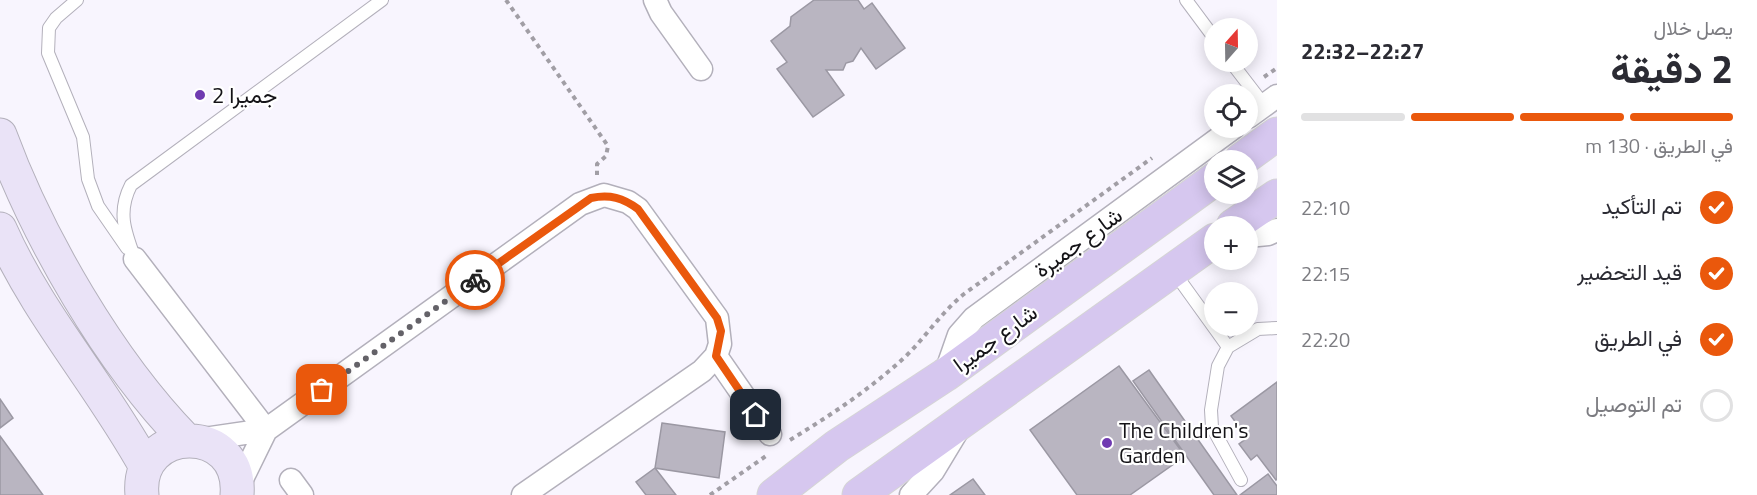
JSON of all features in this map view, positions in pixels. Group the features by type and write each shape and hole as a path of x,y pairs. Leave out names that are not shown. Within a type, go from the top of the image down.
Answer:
{"main road":[{"path":"1255,150 1277,134"},
{"name":"شارع جميرا","path":"774,495 837,446 945,375 1204,187"},
{"path":"1248,216 1277,196"},
{"path":"859,495 1204,248"}],"street":[{"path":"655,0 661,13 701,69"},
{"path":"0,135 29,206 73,287 145,391 189,440 213,446 229,460 235,473 237,491"},
{"name":"شارع جميرة","path":"945,375 958,335 974,318 1219,138"},
{"path":"144,481 156,453 170,444 266,430 580,204 604,195 622,199 638,209 717,318 721,331 716,356 702,371 523,495"},
{"path":"0,229 50,320 123,427 144,481"},
{"path":"1258,235 1277,230"},
{"path":"135,259 266,430"},
{"path":"716,356 770,434"},
{"path":"911,495 933,471 963,420"},
{"path":"237,491 266,430"}],"lane":[{"path":"77,0 56,18 47,40 48,53 83,137 88,178 98,206 135,259"},
{"path":"135,259 122,213 124,198 131,185 382,0"},
{"path":"1186,0 1204,24"},
{"path":"1238,72 1263,106"},
{"path":"1173,270 1228,347"},
{"path":"1241,480 1215,435 1211,419 1218,366 1228,347 1258,329 1277,328"}],"path":[{"path":"506,0 608,146 609,151 595,169 604,195"}],"building":[{"path":"814,0 858,0 864,9 872,3 905,48 876,69 861,48 853,61 846,63 843,70 826,70 844,95 813,117 777,69 787,62 771,41 790,26 791,17"},
{"name":"The Children's Garden","path":"1119,366 1185,456 1130,495 1077,495 1030,430"},
{"path":"1149,370 1237,495 1214,495 1133,381"},
{"path":"1277,382 1276,480 1257,455 1251,460 1239,444 1247,438 1231,416"},
{"path":"0,399 13,418 0,428"},
{"path":"662,423 725,432 719,478 655,468"},
{"path":"0,436 43,495 0,495"},
{"path":"655,468 676,495 646,495 636,482"},
{"path":"1268,474 1277,486 1277,495 1240,495"},
{"path":"973,479 985,495 950,495"}],"way so far":[{"path":"322,390 475,280"}],"place":[{"name":"جميرا 2","path":"200,95"},
{"name":"The Children's Garden","path":"1107,443"}],"route":[{"path":"475,280 591,198 604,195 628,202 638,209 717,318 721,331 716,356 756,415"}]}
